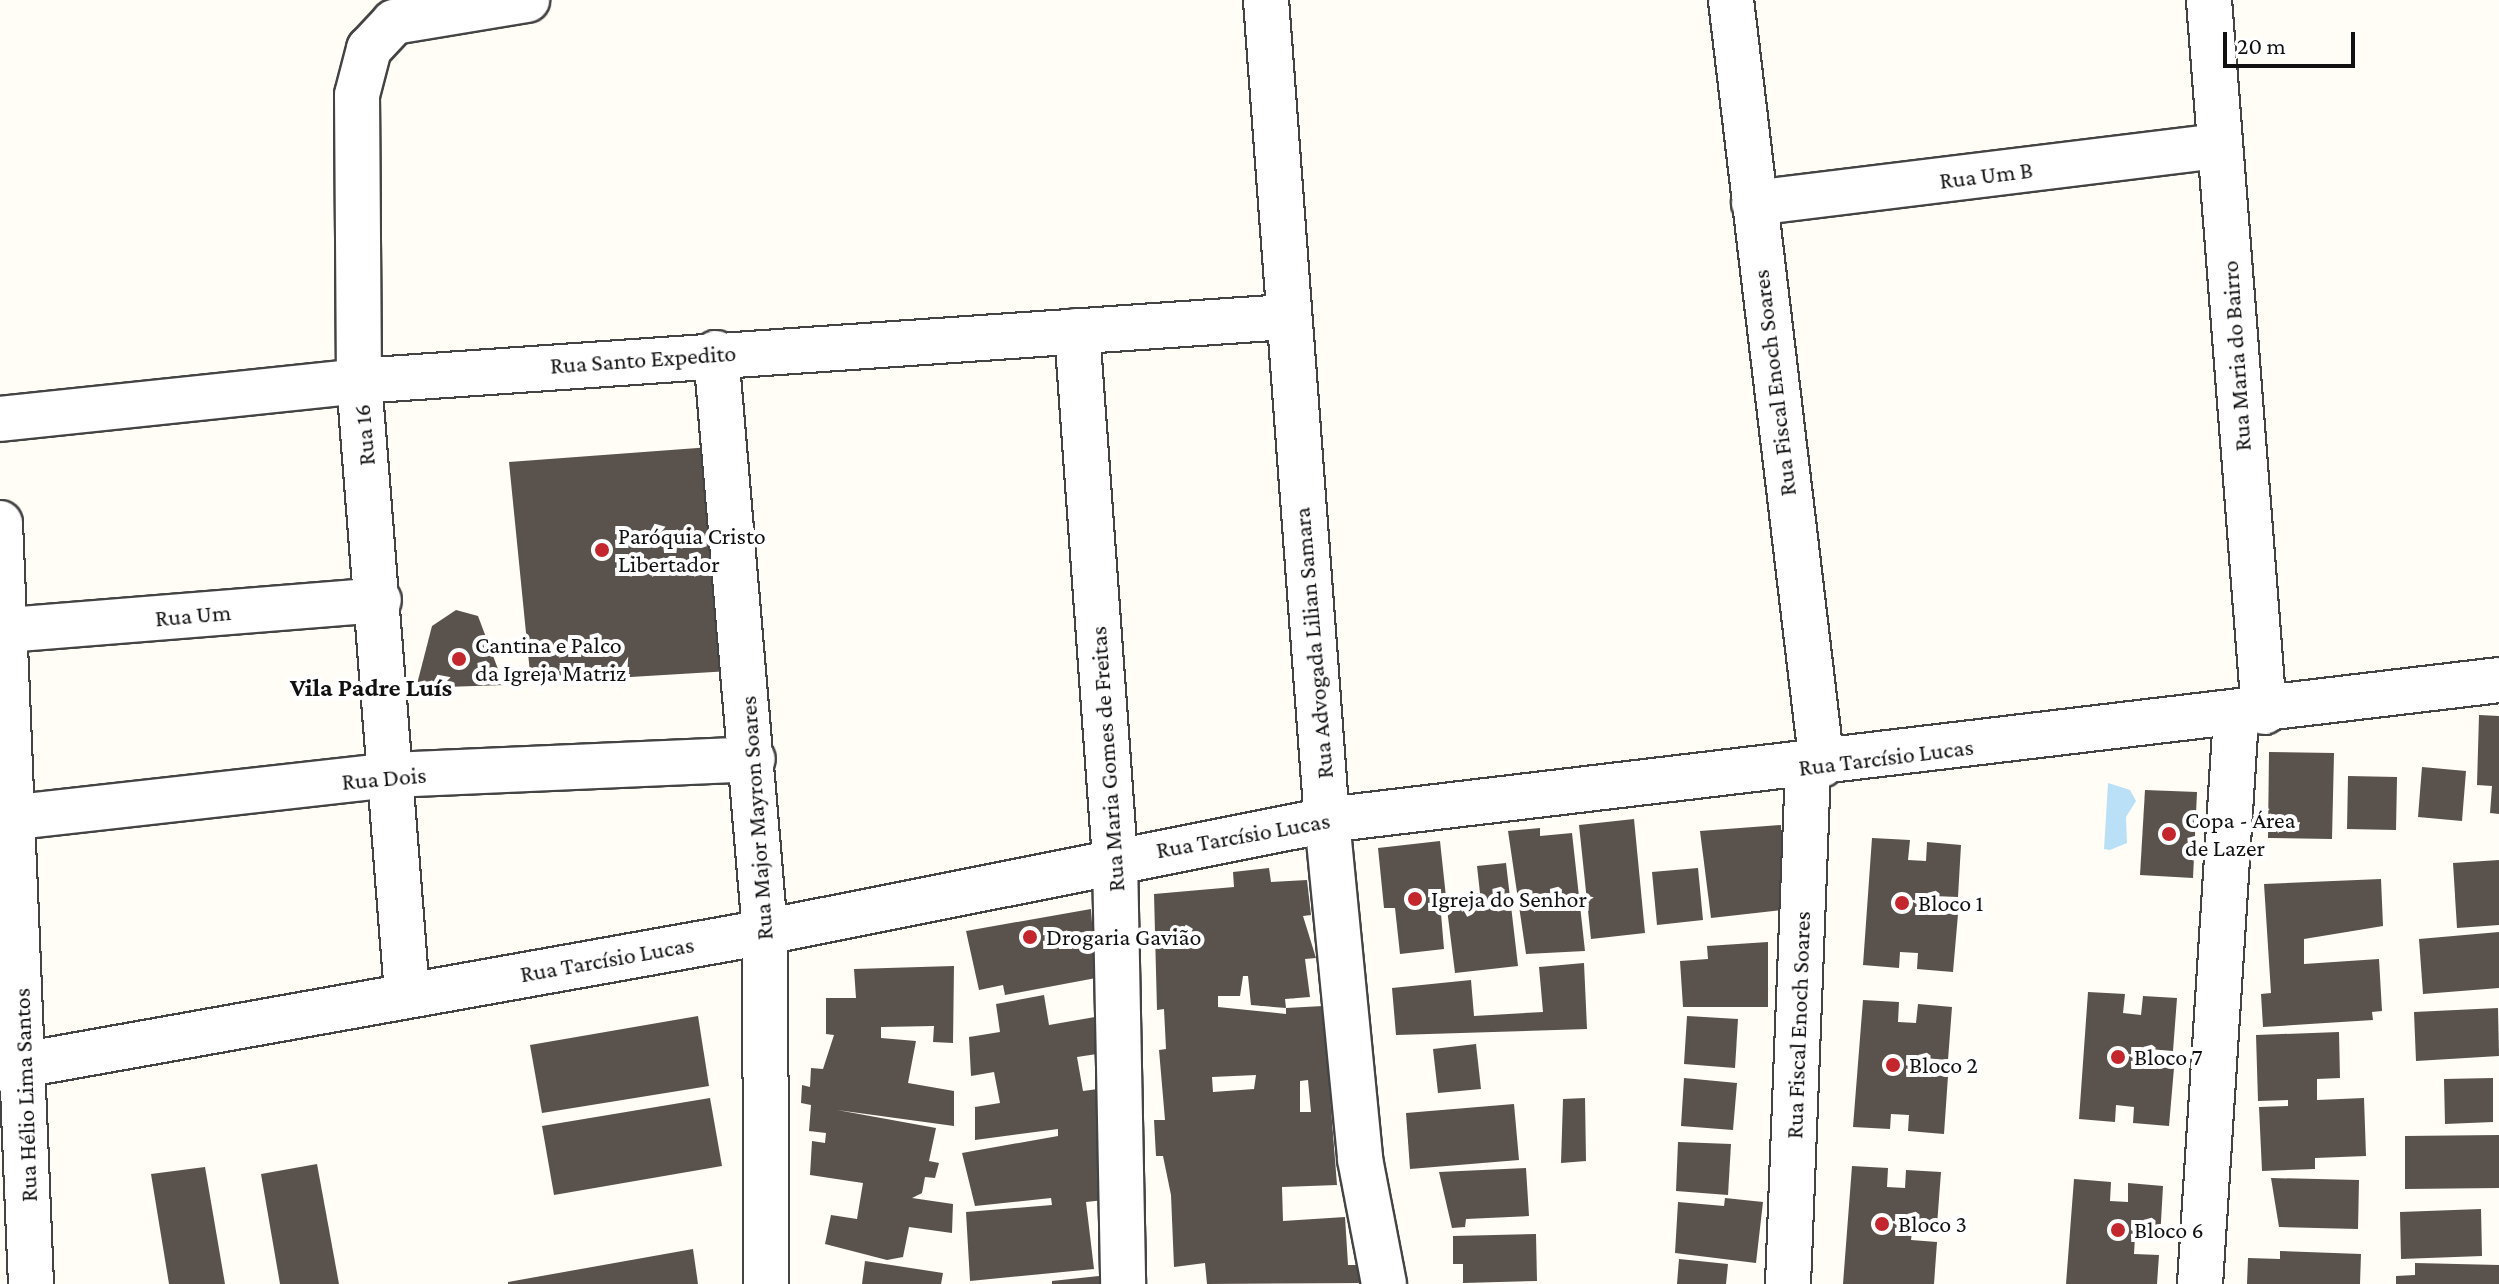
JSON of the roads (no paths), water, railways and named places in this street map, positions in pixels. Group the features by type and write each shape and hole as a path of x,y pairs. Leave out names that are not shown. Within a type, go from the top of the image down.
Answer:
{"street":[{"name":"Rua 16","path":"407,993 379,600 359,381 356,117 369,49 394,22 420,13 527,0"},
{"name":"Rua Advogada Lilian Samara","path":"1266,0 1287,317 1327,820 1360,1159 1384,1284"},
{"name":"Rua Fiscal Enoch Soares","path":"1731,0 1815,766 1788,1284"},
{"name":"Rua Maria do Bairro","path":"2200,1284 2250,714 2209,0"},
{"name":"Rua Um B","path":"1754,203 2219,146"},
{"name":"Rua Santo Expedito","path":"0,419 359,381 716,353 1287,317"},
{"name":"Rua Maria Gomes de Freitas","path":"1077,331 1115,858 1123,1284"},
{"name":"Rua Major Mayron Soares","path":"716,353 753,759 765,932 766,1284"},
{"name":"Rua Hélio Lima Santos","path":"0,523 17,817 12,1068 31,1284"},
{"name":"Rua Um","path":"7,630 379,600"},
{"name":"Rua Tarcísio Lucas","path":"12,1068 407,993 765,932 1115,858 1327,820 1815,766 2250,714 2499,680"},
{"name":"Rua Dois","path":"17,817 390,775 753,759"}],"water":[{"path":"2108,783 2130,790 2136,801 2126,817 2127,843 2110,850 2104,849"}],"place":[{"name":"Paróquia Cristo Libertador","path":"602,550"},
{"name":"Cantina e Palco da Igreja Matriz","path":"459,659"},
{"name":"Copa - Área de Lazer","path":"2169,834"},
{"name":"Igreja do Senhor","path":"1415,899"},
{"name":"Bloco 1","path":"1902,903"},
{"name":"Drogaria Gavião","path":"1030,937"},
{"name":"Bloco 7","path":"2118,1057"},
{"name":"Bloco 2","path":"1893,1065"},
{"name":"Bloco 3","path":"1882,1224"},
{"name":"Bloco 6","path":"2118,1230"}],"district":[{"name":"Vila Padre Luís","path":"371,688"}]}
